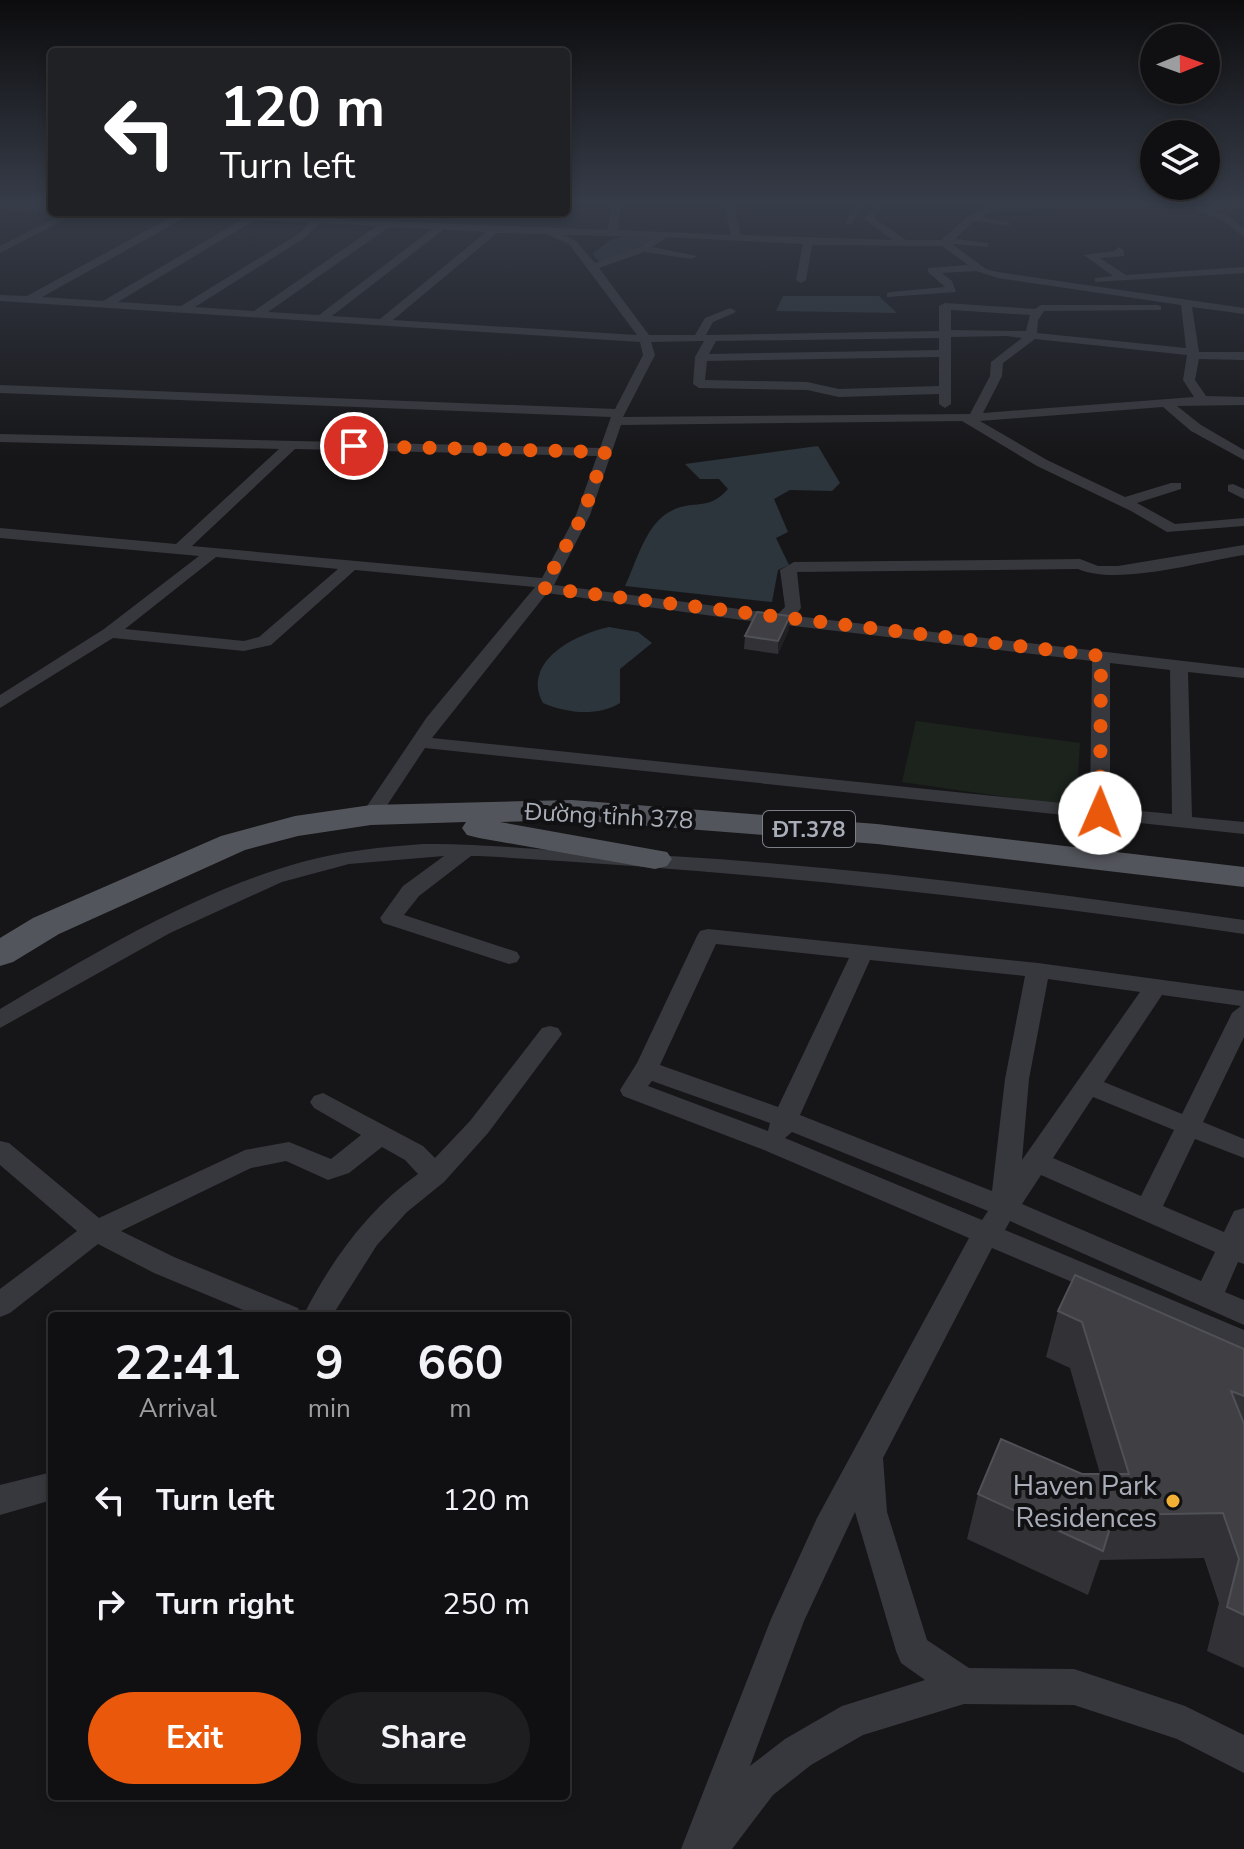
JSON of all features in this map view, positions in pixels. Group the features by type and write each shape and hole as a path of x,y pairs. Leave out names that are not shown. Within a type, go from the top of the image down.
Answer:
{"main road":[{"name":"Đường tỉnh 378","path":"0,954 46,926 233,843 295,826 388,815 572,810 877,834 1244,877"},
{"path":"388,815 655,859"}],"street":[{"path":"28,301 55,286"},
{"path":"105,305 137,286"},
{"path":"183,310 221,286"},
{"path":"257,314 297,286"},
{"path":"323,317 363,286"},
{"path":"384,321 426,286"},
{"path":"388,815 419,742 545,586 583,515 618,417 649,355 645,339 607,286"},
{"path":"891,295 952,290 950,286"},
{"path":"1018,286 1101,299"},
{"path":"1084,286 1186,306"},
{"path":"1119,292 1169,286"},
{"path":"982,307 989,295"},
{"path":"0,298 645,339 1007,333 1244,356"},
{"path":"944,417 945,306 1032,309 1056,305 1186,306 1244,311"},
{"path":"1186,306 1192,350 1189,380 1202,400"},
{"path":"1031,337 1032,309"},
{"path":"698,339 709,320 730,311"},
{"path":"1148,336 1192,350"},
{"path":"969,417 996,376 997,362 1031,337"},
{"path":"712,338 701,357 699,384 807,386 839,393 945,390"},
{"path":"701,357 790,358 946,353"},
{"path":"0,389 618,417 1012,417 1202,400 1244,401"},
{"path":"1165,403 1196,428 1244,456"},
{"path":"969,417 1042,463 1125,502 1172,529 1244,523"},
{"path":"0,438 605,452"},
{"path":"180,549 291,445"},
{"path":"1125,502 1176,486"},
{"path":"0,533 545,586 783,619 1244,673"},
{"path":"783,619 793,608 788,570 794,567 1080,564 1096,571 1118,571 1244,550"},
{"path":"0,703 110,633 213,552"},
{"path":"110,633 244,646 265,641 352,565"},
{"path":"1100,813 1101,656"},
{"path":"1179,666 1182,822"},
{"path":"419,742 1244,828"},
{"path":"466,850 411,891 391,918 509,957"},
{"path":"0,1020 103,957 251,884 330,862 394,853 466,850 543,857 655,859 922,883 1244,927"},
{"path":"1244,999 1038,970 708,936 645,1069 779,1131 996,1219 1244,1313"},
{"path":"779,1131 862,953"},
{"path":"996,1219 1017,1079 1038,970"},
{"path":"700,1849 788,1619 829,1529 974,1253 1155,988"},
{"path":"1147,1211 1244,1013"},
{"path":"319,1312 351,1256 401,1197 435,1175 479,1127 550,1034"},
{"path":"1087,1085 1244,1149"},
{"path":"323,1102 414,1153 435,1175"},
{"path":"0,1305 96,1231 245,1160 289,1151 328,1170 340,1166 380,1134"},
{"path":"0,1150 96,1231 164,1265 278,1312"},
{"path":"1034,1161 1237,1250"},
{"path":"1208,1297 1237,1250 1244,1218"},
{"path":"996,1219 1244,1343"},
{"path":"871,1453 868,1473 871,1512 913,1651 964,1686"},
{"path":"0,1500 48,1487"},
{"path":"709,1849 760,1782 798,1752 855,1719 964,1686 1074,1687 1185,1724 1244,1755"}],"shaded area":[{"path":"783,296 879,296 897,313 776,311"},
{"path":"818,446 840,483 832,491 790,490 774,499 788,532 776,538 789,565 778,570 772,602 625,586 648,534 662,517 679,508 707,503 728,489 719,479 700,479 685,464"},
{"path":"609,627 638,632 652,643 620,669 620,703 602,710 582,712 543,703 538,688 539,674 546,662 568,643"},
{"path":"916,721 1080,743 1076,807 902,782"}],"building":[{"path":"757,612 790,616 778,641 745,636"},
{"path":"1075,1275 1244,1349 1244,1396 1231,1391 1244,1424 1244,1615 1227,1607 1239,1559 1223,1513 1114,1515 1103,1551 978,1494 1001,1439 1082,1474 1129,1474 1082,1322 1058,1311"}],"place":[{"name":"Haven Park Residences","path":"1173,1501"}],"route":[{"path":"354,446 605,452 583,515 543,588 742,615 1101,656 1100,813"}]}
